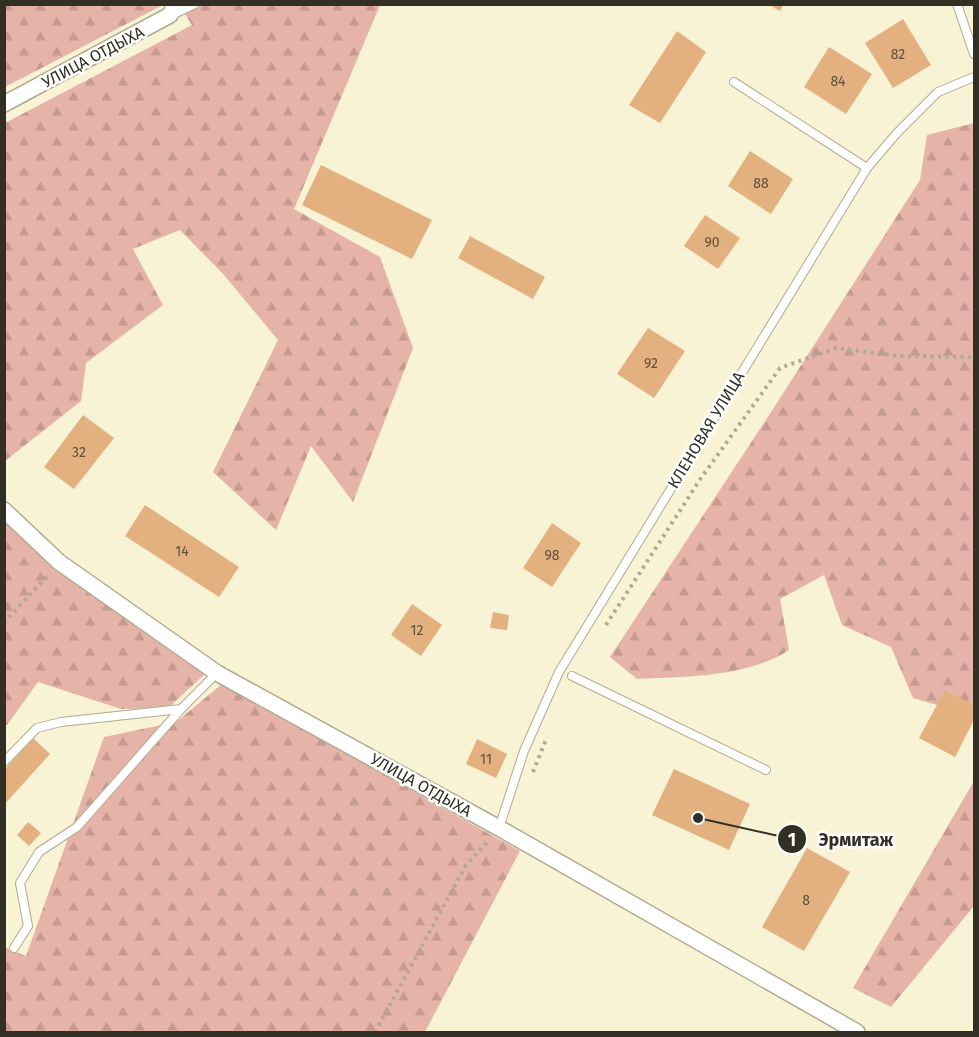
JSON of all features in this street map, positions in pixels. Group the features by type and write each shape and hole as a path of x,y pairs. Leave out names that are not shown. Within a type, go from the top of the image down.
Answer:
{"street":[{"name":"УЛИЦА ОТДЫХА","path":"4,104 173,10"},
{"name":"УЛИЦА ОТДЫХА","path":"4,510 59,562 217,673 499,828 857,1032"}],"lane":[{"path":"173,10 195,4"},
{"path":"957,4 975,54"},
{"name":"КЛЕНОВАЯ УЛИЦА","path":"499,828 524,751 559,672 867,168 897,133 938,92 975,77"},
{"path":"734,82 867,168"},
{"path":"14,948 28,926 20,882 39,852 77,827 181,709 217,673"},
{"path":"572,676 766,770"},
{"path":"4,762 37,728 61,722 181,709"}],"path":[{"path":"599,634 638,579 700,478 780,368 836,348 898,356 975,357"},
{"path":"4,623 59,562"},
{"path":"531,776 550,728"},
{"path":"375,1032 466,866 499,828"}],"green space":[{"path":"5,4 163,4 163,5 5,87"},
{"path":"179,5 380,5 294,209 380,257 413,348 353,502 311,446 276,530 213,472 278,340 224,275 180,230 133,249 163,305 86,363 81,401 5,461 5,123 192,25"},
{"path":"974,123 974,716 913,698 891,647 842,625 824,575 780,599 789,650 773,659 736,671 716,674 637,679 610,657 920,180 927,135"},
{"path":"4,517 63,575 206,673 168,708 121,709 38,682 7,725 5,724"},
{"path":"222,684 520,851 425,1032 5,1032 4,947 26,956 104,737 176,722"},
{"path":"974,781 974,906 891,1007 853,988"}],"building":[{"path":"768,4 784,4 780,11"},
{"path":"903,19 931,65 893,88 865,43"},
{"path":"677,31 706,52 660,123 629,105"},
{"path":"829,47 872,74 846,114 804,87"},
{"path":"750,151 793,179 771,214 728,186"},
{"path":"321,165 432,220 412,259 302,205"},
{"path":"705,215 740,238 718,269 684,246"},
{"path":"470,236 545,277 533,299 458,258"},
{"path":"648,328 685,351 654,398 617,374"},
{"path":"83,415 114,438 74,489 44,467"},
{"path":"145,505 239,567 219,597 125,536"},
{"path":"552,523 581,543 552,587 523,568"},
{"path":"412,604 442,625 421,656 391,635"},
{"path":"493,612 509,615 507,630 490,628"},
{"path":"945,690 974,705 974,720 955,757 919,738"},
{"path":"33,738 50,754 4,805 4,770"},
{"path":"477,739 507,754 496,778 466,764"},
{"path":"674,769 750,804 729,850 652,815"},
{"path":"28,822 41,833 29,846 17,835"},
{"path":"807,848 850,872 804,951 762,927"}],"place":[{"name":"Эрмитаж","path":"698,818"}]}
